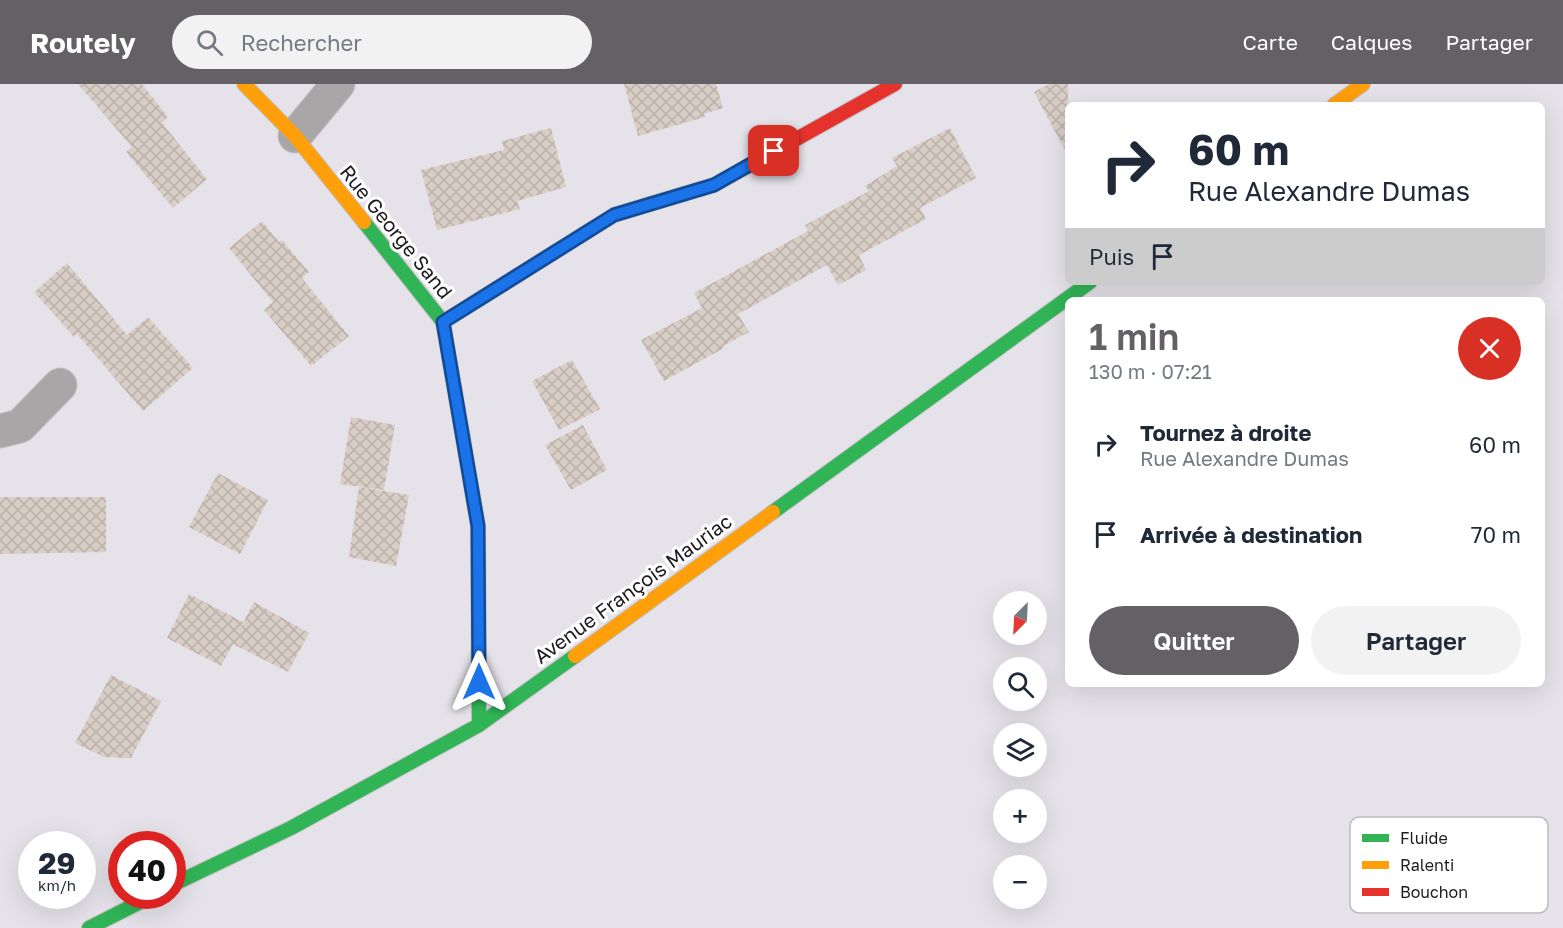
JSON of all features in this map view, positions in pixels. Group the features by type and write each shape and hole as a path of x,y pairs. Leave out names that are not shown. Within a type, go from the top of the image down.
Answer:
{"street":[{"name":"Rue George Sand","path":"244,84 295,136 443,322 478,526 479,725"},
{"path":"295,136 338,84"},
{"path":"443,322 614,215 714,185 895,84"},
{"path":"1338,102 1363,84"},
{"name":"Avenue François Mauriac","path":"1069,297 1086,285"},
{"name":"Avenue François Mauriac","path":"186,878 291,828 479,725 1065,300"},
{"path":"0,431 20,426 60,385"},
{"path":"89,928 126,909"}],"building":[{"path":"78,84 142,84 168,117 162,123 207,179 173,208 126,152 132,147"},
{"path":"624,84 716,84 723,108 704,114 705,117 638,136"},
{"path":"1049,84 1068,84 1068,102 1065,102 1065,150 1034,92"},
{"path":"551,128 566,187 517,201 520,209 437,230 421,170 504,150 502,141"},
{"path":"950,128 976,178 920,208 926,219 859,255 866,270 838,285 827,265 738,314 749,332 664,381 641,340 702,308 694,293 808,231 805,225 869,191 865,186 897,166 892,158"},
{"path":"262,221 279,242 282,240 309,272 302,278 349,336 311,366 264,310 273,302 229,248"},
{"path":"67,263 127,335 148,317 193,368 143,411 77,334 74,337 34,292"},
{"path":"572,360 600,409 559,430 532,381"},
{"path":"351,417 395,425 384,490 340,484"},
{"path":"583,425 607,470 571,490 545,445"},
{"path":"218,473 268,500 240,554 189,527"},
{"path":"359,487 409,495 396,566 349,557"},
{"path":"0,497 106,497 106,552 0,554"},
{"path":"189,594 243,622 236,636 254,602 309,633 288,672 233,644 221,666 167,638"},
{"path":"111,675 161,701 131,758 104,757 75,743"}],"traffic: fast":[{"path":"364,222 443,322 478,526 479,725"},
{"path":"1069,297 1086,285"},
{"path":"773,512 1065,300"},
{"path":"186,878 291,828 479,725 575,656"},
{"path":"89,928 126,909"}],"traffic: slow":[{"path":"244,84 295,136 364,222"},
{"path":"1338,102 1363,84"},
{"path":"443,322 614,215 650,204"},
{"path":"575,656 773,512"}],"traffic: jam":[{"path":"650,204 714,185 895,84"}],"route":[{"path":"479,682 478,526 443,322 614,215 714,185 774,151"}]}
